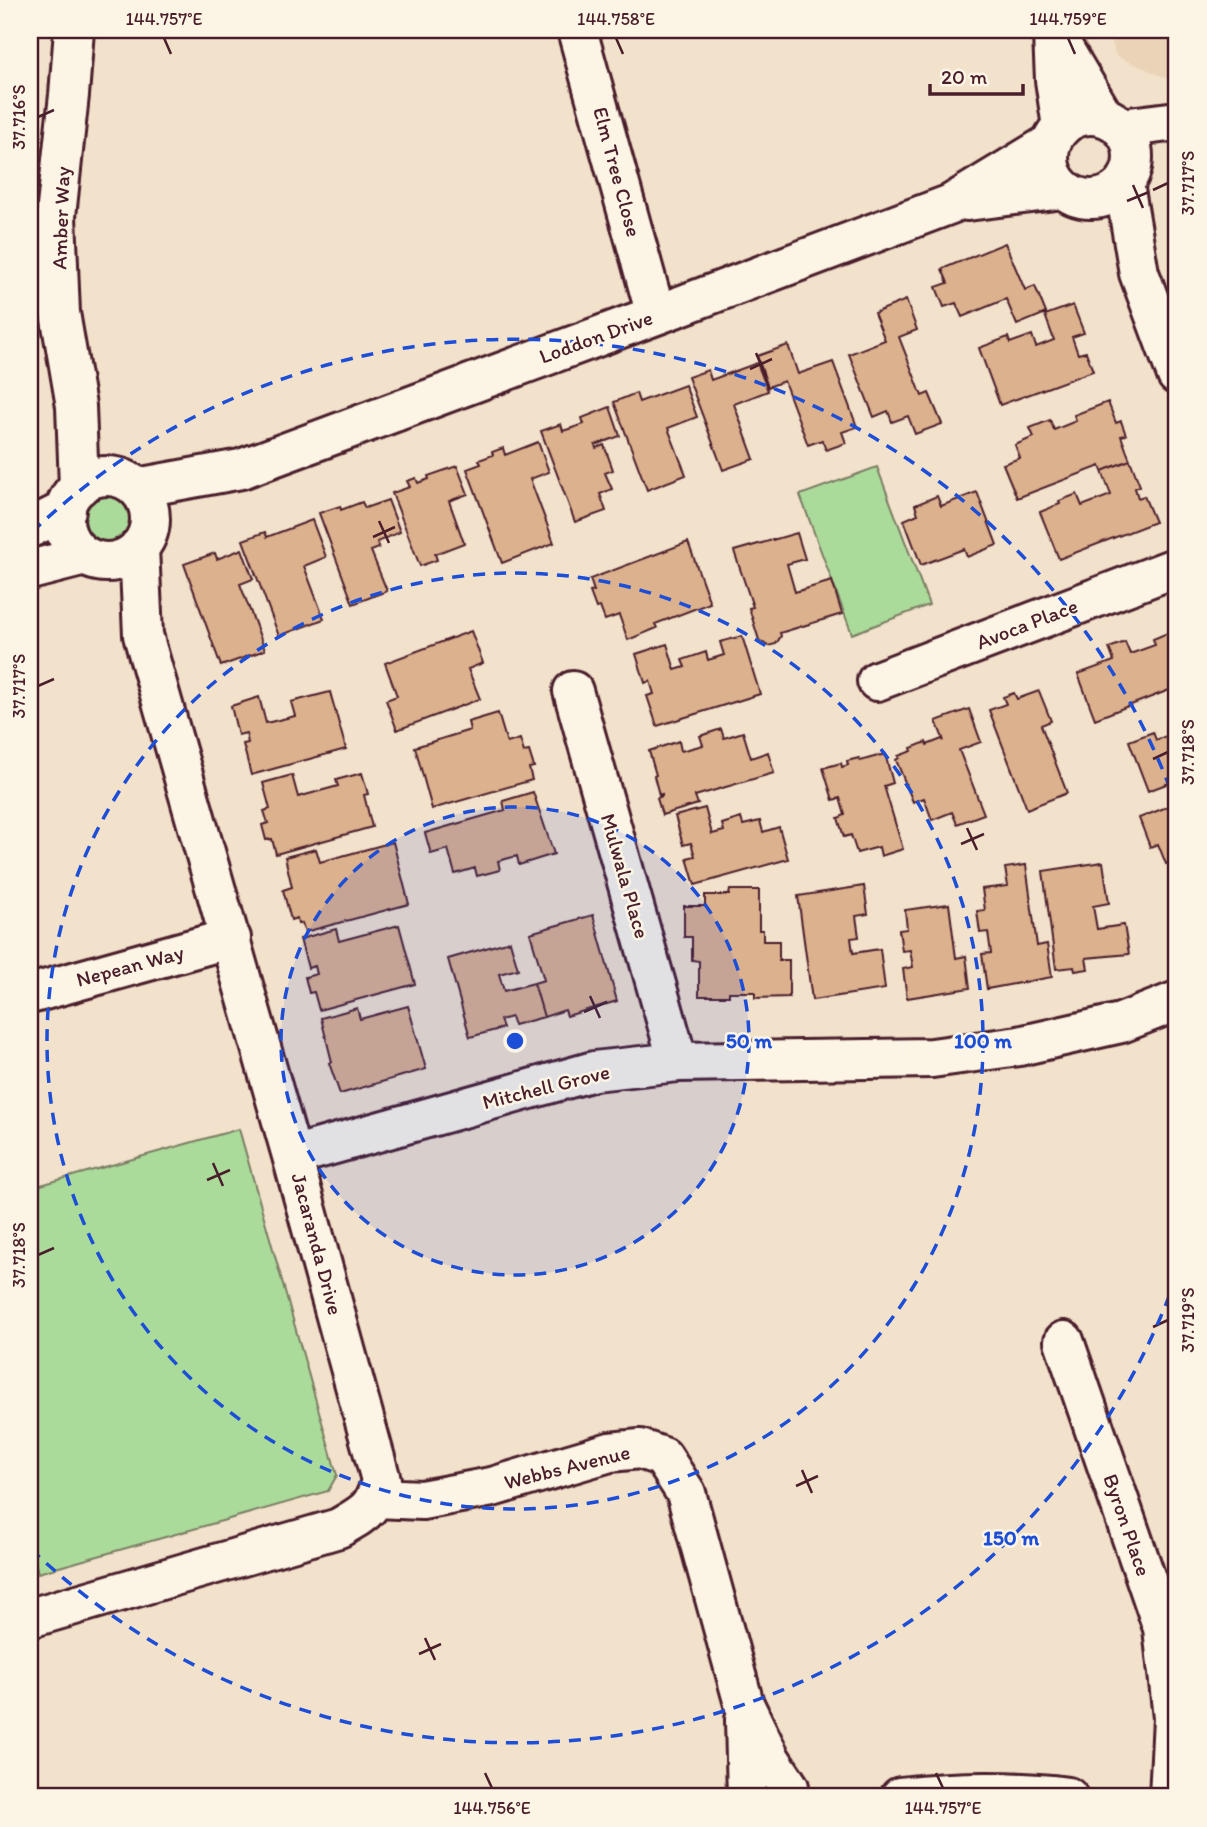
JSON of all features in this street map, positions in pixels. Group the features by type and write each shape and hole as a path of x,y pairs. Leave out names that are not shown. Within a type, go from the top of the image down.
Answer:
{"street":[{"name":"Amber Way","path":"73,498 76,406 43,215 69,95 74,30"},
{"name":"Elm Tree Close","path":"577,30 656,315"},
{"path":"1053,31 1112,122 1129,139 1133,152 1103,184"},
{"path":"1053,31 1057,135 1049,156 1050,168 1055,180 1103,184"},
{"path":"1057,135 1082,116 1112,122 1177,121"},
{"name":"Loddon Drive","path":"136,509 951,204 1057,135"},
{"name":"Loddon Drive","path":"951,204 1103,184 1177,143"},
{"path":"1103,184 1177,375"},
{"name":"Amber Way","path":"76,406 136,509"},
{"path":"30,528 73,498 91,480 104,476 136,509 121,560 92,559 30,570"},
{"path":"73,498 64,523 67,536 75,547 92,559"},
{"name":"Jacaranda Drive","path":"136,509 143,635 231,938 381,1480 377,1498"},
{"name":"Jacaranda Drive","path":"92,559 143,635"},
{"name":"Avoca Place","path":"877,681 1177,567"},
{"name":"Mulwala Place","path":"573,691 678,1062"},
{"name":"Nepean Way","path":"30,994 231,938"},
{"name":"Mitchell Grove","path":"292,1156 594,1071 678,1062 932,1058 1019,1046 1121,1023 1177,1001"},
{"name":"Byron Place","path":"1063,1341 1163,1628 1173,1718 1169,1797"},
{"name":"Webbs Avenue","path":"377,1498 422,1500 492,1487 610,1452 640,1448 663,1457 685,1493 744,1704 771,1760 798,1792"},
{"path":"30,1618 339,1528 364,1514 377,1498"},
{"name":"Webbs Avenue","path":"744,1704 748,1797"},
{"path":"748,1797 766,1787 798,1792"},
{"path":"901,1797 930,1794 1036,1793 1068,1797"}],"shaded area":[{"path":"1108,30 1177,30 1177,78 1171,80 1116,56"}],"green space":[{"path":"877,467 929,605 852,634 800,495"},
{"path":"109,495 126,502 133,519 126,536 109,543 92,536 85,519 92,502"},
{"path":"239,1129 337,1475 328,1491 38,1573 30,1542 30,1188"}],"building":[{"path":"1005,243 1025,290 1035,286 1046,313 1017,325 1006,299 962,317 956,303 944,307 936,287 948,283 942,269"},
{"path":"906,300 917,330 899,337 922,396 929,393 942,424 915,434 908,416 892,422 888,411 874,417 849,354 885,340 874,313"},
{"path":"1073,305 1084,333 1072,337 1078,354 1086,352 1093,371 1000,405 979,348 1008,337 1010,343 1032,335 1036,347 1054,340 1045,315"},
{"path":"788,345 798,374 833,362 857,427 842,432 846,443 826,450 822,440 808,445 784,381 768,387 757,356"},
{"path":"757,363 768,391 734,404 754,459 723,470 688,377 708,370 711,380"},
{"path":"685,385 697,417 668,428 686,475 647,490 614,402 636,393 639,402"},
{"path":"1108,402 1116,423 1121,421 1126,435 1121,436 1130,460 1102,471 1100,466 1017,498 1003,464 1020,458 1015,445 1034,437 1030,428 1050,420 1054,430 1076,421 1074,415"},
{"path":"610,407 620,436 595,445 596,448 604,445 613,470 605,473 612,489 600,494 606,511 575,522 541,431 561,424 563,431 584,424 582,418"},
{"path":"538,442 549,472 530,479 554,543 502,563 467,469 481,464 479,460 493,455 492,452 503,448 505,455"},
{"path":"1130,460 1140,486 1135,488 1138,498 1144,496 1155,522 1059,559 1040,512 1077,494 1082,506 1111,495 1102,471"},
{"path":"457,466 468,494 449,501 464,543 435,554 437,560 420,566 392,493 410,487 407,481 416,478 418,483 429,479 428,476"},
{"path":"977,492 997,545 967,557 964,549 921,565 904,520 918,514 915,505 937,496 941,506"},
{"path":"388,500 400,532 377,542 379,548 371,551 387,591 353,604 319,513 340,506 341,510 362,502 365,508"},
{"path":"312,520 326,557 304,566 324,619 279,636 243,540 265,532 267,537"},
{"path":"797,533 805,559 787,564 795,592 832,581 842,614 780,633 776,644 768,646 759,640 749,608 753,607 734,551"},
{"path":"688,542 710,603 655,624 657,628 628,640 619,615 605,620 600,607 596,608 590,592 594,591 590,579"},
{"path":"242,549 253,579 240,584 265,650 221,666 184,564 215,553 217,559"},
{"path":"1177,629 1177,687 1095,719 1078,674 1114,661 1109,648 1125,642 1130,654 1155,645 1153,639"},
{"path":"471,631 483,663 468,669 480,699 397,730 386,700 397,696 385,663"},
{"path":"742,636 760,694 657,726 647,696 654,694 650,681 645,683 636,654 667,644 675,670 685,667 682,660 706,652 708,660 724,655 720,642"},
{"path":"1039,691 1051,721 1041,725 1067,793 1027,809 989,710 1006,704 1003,697 1014,693 1017,699"},
{"path":"330,692 346,749 251,775 243,744 248,743 246,733 238,735 231,706 259,697 266,723 295,716 291,702"},
{"path":"969,709 981,742 959,750 984,814 957,824 952,812 932,820 924,798 913,802 896,760 898,756 912,751 911,748 926,742 927,745 942,739 944,741 936,721"},
{"path":"498,713 507,743 520,739 524,752 529,751 534,767 529,768 532,780 432,809 415,747 470,730 468,722"},
{"path":"721,729 724,738 743,732 751,758 768,752 774,773 695,796 698,804 662,815 657,798 662,794 659,795 649,751 679,741 681,751 703,745 700,736"},
{"path":"1153,732 1156,740 1177,732 1177,780 1148,791 1129,741"},
{"path":"885,754 893,783 884,786 903,849 881,856 879,847 857,853 851,835 844,837 838,818 845,815 840,798 833,800 823,768 841,763 842,767 848,765 847,761 859,758 860,761"},
{"path":"362,773 372,827 276,854 272,839 266,840 262,825 268,823 264,811 270,809 263,783 292,775 298,797 338,786 336,780"},
{"path":"533,792 554,854 519,865 517,856 498,861 500,870 477,876 475,868 455,874 448,849 431,854 425,833 505,810 503,801"},
{"path":"1177,803 1177,860 1166,864 1158,844 1150,847 1139,818"},
{"path":"705,808 712,834 724,831 722,824 741,818 743,825 760,821 763,832 779,827 788,859 695,885 687,858 695,856 691,843 683,845 675,816"},
{"path":"393,842 409,904 305,932 302,923 298,924 297,918 291,920 283,890 292,887 285,857 316,849 320,862"},
{"path":"1103,862 1109,903 1093,906 1097,929 1124,925 1129,954 1086,958 1088,969 1056,969 1043,871"},
{"path":"1026,865 1037,946 1047,944 1052,977 987,989 982,954 991,953 988,932 980,933 977,911 985,910 982,889 1008,886 1005,868"},
{"path":"864,886 868,914 856,916 859,937 851,938 853,953 880,949 885,989 812,1000 798,896"},
{"path":"730,890 759,890 759,930 763,930 763,941 779,941 779,960 789,960 789,997 755,998 755,992 729,992 729,996 699,996 699,961 692,960 692,937 684,937 684,906 705,906 705,895 729,895"},
{"path":"949,904 956,958 966,956 970,988 907,998 903,969 913,967 910,950 902,951 899,930 907,929 905,910"},
{"path":"593,915 617,1001 567,1016 565,1010 544,1017 534,983 544,980 530,933"},
{"path":"399,925 415,984 319,1010 314,992 309,993 305,977 317,974 315,966 308,968 300,939 336,929 339,941"},
{"path":"510,941 518,969 499,974 504,991 534,983 544,1017 514,1025 511,1017 500,1020 503,1028 470,1037 448,959"},
{"path":"408,1006 426,1069 340,1094 329,1063 332,1062 321,1018 357,1008 360,1019"}]}
